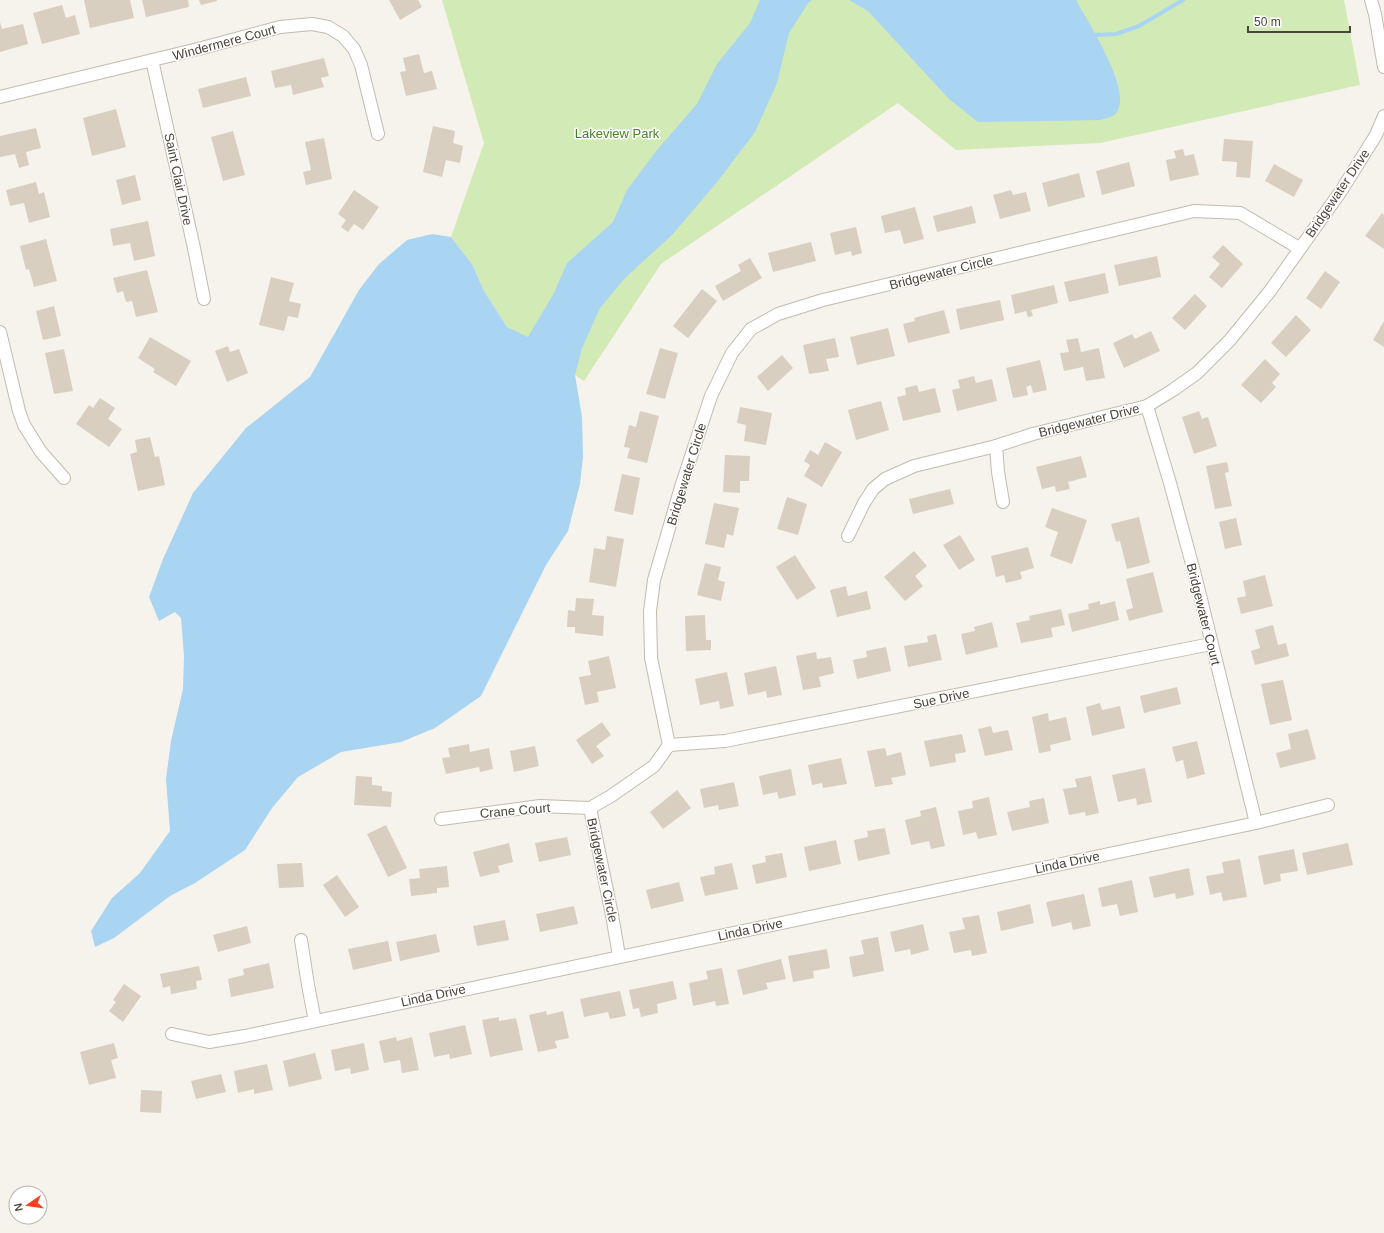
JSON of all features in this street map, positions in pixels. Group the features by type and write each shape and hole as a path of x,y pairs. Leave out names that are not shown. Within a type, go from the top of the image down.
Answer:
{"street":[{"path":"1371,0 1375,14 1384,66"},
{"name":"Windermere Court","path":"0,97 280,27 312,24 328,27 343,36 354,49 361,65 378,134"},
{"name":"Saint Clair Drive","path":"152,60 204,299"},
{"name":"Bridgewater Drive","path":"848,536 864,502 873,489 885,479 914,466 996,446 1033,434 1147,406 1197,373 1230,340 1270,291 1299,248 1380,136 1384,116"},
{"name":"Bridgewater Drive","path":"1108,232 1194,211 1240,213 1299,248"},
{"name":"Bridgewater Circle","path":"619,956 612,914 590,808 611,796 654,766 669,746 651,658 650,611 654,580 681,487 711,396 732,353 751,330 778,314 823,300 1108,232"},
{"path":"0,332 19,411 24,425 41,452 64,478"},
{"name":"Bridgewater Court","path":"1147,406 1193,567 1256,823"},
{"path":"996,446 998,472 1003,502"},
{"name":"Sue Drive","path":"669,746 725,740 1211,644"},
{"name":"Crane Court","path":"441,819 540,806 590,808"},
{"name":"Linda Drive","path":"172,1034 209,1042 1256,823 1328,806"},
{"path":"301,940 315,1020"}],"green space":[{"name":"Lakeview Park","path":"442,0 1344,0 1360,85 1100,143 956,150 898,103 661,264 584,381 528,338 507,327 484,291 472,264 451,237 484,143"}],"water":[{"path":"760,0 812,0 809,2 789,33 777,83 755,132 718,181 672,235 625,278 600,308 582,348 575,375 582,417 583,457 580,484 568,531 546,565 481,696 435,728 401,742 341,752 298,777 272,808 245,850 195,883 170,896 114,938 95,947 91,931 112,898 140,873 170,831 166,779 171,741 183,689 184,656 181,618 175,612 159,621 149,597 163,559 193,493 246,428 310,377 359,290 379,264 407,240 432,234 451,237 472,264 484,291 507,327 528,337 554,293 567,263 613,222 627,190 657,150 697,104 717,64 750,23"},
{"path":"849,0 1076,0 1098,38 1113,71 1118,86 1120,100 1118,110 1112,116 1100,120 978,122 949,99 868,11"}],"building":[{"path":"84,0 130,0 134,18 90,28"},
{"path":"142,0 188,0 189,7 146,17"},
{"path":"199,0 217,0 217,1 201,5"},
{"path":"389,0 418,0 422,7 400,20"},
{"path":"62,5 66,18 75,15 80,34 42,44 33,13"},
{"path":"0,22 2,29 23,24 28,44 0,52"},
{"path":"419,54 424,73 432,71 437,89 406,96 400,72 406,71 403,58"},
{"path":"324,58 329,76 321,78 324,87 293,95 291,85 275,88 271,71"},
{"path":"246,77 251,96 203,108 198,89"},
{"path":"116,109 126,147 92,156 83,118"},
{"path":"433,126 455,131 453,143 463,146 460,163 446,160 442,177 423,172"},
{"path":"36,128 41,148 26,152 29,165 19,168 15,154 0,157 0,136"},
{"path":"233,131 245,175 223,181 211,137"},
{"path":"324,138 332,179 306,185 303,172 311,170 305,142"},
{"path":"1224,139 1253,141 1250,178 1236,177 1237,162 1222,161"},
{"path":"1183,149 1185,156 1194,154 1199,175 1170,181 1166,160 1176,158 1174,151"},
{"path":"1129,162 1135,186 1102,195 1096,171"},
{"path":"1274,164 1303,180 1294,197 1265,181"},
{"path":"1079,173 1085,197 1048,207 1042,183"},
{"path":"135,175 141,200 122,205 116,180"},
{"path":"36,182 39,194 44,192 50,217 29,223 24,203 10,206 6,190"},
{"path":"354,190 379,207 363,230 354,224 348,232 341,227 346,220 338,214"},
{"path":"1011,190 1013,195 1026,192 1031,211 1000,219 993,195"},
{"path":"972,206 976,223 937,232 933,216"},
{"path":"915,207 924,239 904,244 900,230 885,233 881,216"},
{"path":"1382,213 1384,215 1384,249 1365,236"},
{"path":"148,221 155,256 134,261 130,243 113,246 110,229"},
{"path":"856,227 862,253 852,256 851,251 835,255 830,233"},
{"path":"46,239 57,281 34,287 29,269 26,270 20,246"},
{"path":"811,242 816,261 773,272 768,253"},
{"path":"1223,245 1243,264 1222,288 1209,277 1220,264 1212,257"},
{"path":"1157,256 1161,277 1119,286 1114,265"},
{"path":"750,258 762,278 723,301 715,286 741,271 738,265"},
{"path":"147,270 158,312 136,317 132,301 126,302 123,291 117,293 113,278"},
{"path":"1325,271 1340,282 1321,309 1306,298"},
{"path":"1105,273 1109,293 1069,302 1064,282"},
{"path":"271,277 294,283 289,301 301,304 298,318 288,316 284,331 259,325"},
{"path":"1054,285 1058,303 1031,310 1033,316 1028,317 1026,311 1015,314 1011,295"},
{"path":"702,289 717,301 688,338 673,326"},
{"path":"1195,294 1207,306 1185,330 1172,318"},
{"path":"1000,300 1004,320 960,330 956,309"},
{"path":"54,306 61,336 43,340 36,311"},
{"path":"944,310 950,333 908,343 903,324 915,321 914,318"},
{"path":"1296,315 1311,330 1286,357 1271,343"},
{"path":"1384,321 1384,347 1373,340"},
{"path":"888,328 895,356 857,365 850,337"},
{"path":"1151,331 1160,351 1124,368 1113,343 1132,334 1135,339"},
{"path":"150,337 191,361 176,386 153,372 155,369 138,358"},
{"path":"835,338 839,357 826,359 829,371 809,374 803,345"},
{"path":"1078,338 1081,352 1099,348 1105,378 1086,381 1083,367 1064,371 1060,353 1069,352 1066,340"},
{"path":"228,346 230,352 239,349 248,373 227,382 215,351"},
{"path":"660,348 678,353 665,399 646,394"},
{"path":"64,349 73,391 54,394 45,353"},
{"path":"782,355 793,368 768,391 757,377"},
{"path":"1265,359 1280,374 1272,383 1276,387 1261,403 1241,385"},
{"path":"1040,360 1047,390 1033,393 1031,385 1026,387 1028,395 1013,398 1006,368"},
{"path":"974,376 976,383 992,379 997,401 957,411 952,390 960,388 958,380"},
{"path":"917,385 919,392 935,388 941,412 903,421 897,397 906,395 905,388"},
{"path":"100,398 115,408 108,419 122,429 109,447 76,424 89,405 93,408"},
{"path":"881,401 889,430 856,440 848,410"},
{"path":"740,407 772,413 766,445 744,441 746,425 737,423"},
{"path":"640,411 659,416 647,463 627,458 630,448 624,447 629,425 636,427"},
{"path":"1199,411 1202,419 1208,417 1217,446 1194,454 1182,417"},
{"path":"150,437 155,457 159,456 165,485 138,491 130,454 137,452 135,440"},
{"path":"825,442 842,452 822,487 804,476 810,465 804,461 810,450 818,455"},
{"path":"725,455 750,456 749,481 740,481 740,493 723,492"},
{"path":"1081,456 1087,477 1068,482 1070,489 1056,492 1055,486 1042,489 1036,467"},
{"path":"1227,462 1229,472 1225,473 1232,506 1215,509 1206,466"},
{"path":"622,474 640,478 633,515 614,511"},
{"path":"950,489 954,504 913,514 909,499"},
{"path":"787,497 807,504 798,535 777,529"},
{"path":"714,503 739,508 733,536 727,534 724,548 705,544"},
{"path":"1052,508 1087,520 1072,564 1050,556 1058,532 1045,527"},
{"path":"1139,517 1150,563 1127,569 1120,541 1116,542 1111,524"},
{"path":"1236,518 1242,545 1225,549 1219,522"},
{"path":"960,535 975,560 959,570 943,545"},
{"path":"607,536 624,539 616,587 589,582 594,548 605,550"},
{"path":"1028,547 1034,568 1020,572 1022,579 1006,583 1004,575 996,577 991,556"},
{"path":"914,551 927,566 915,576 923,586 905,601 884,577"},
{"path":"795,555 816,588 797,600 776,567"},
{"path":"705,563 721,567 718,580 725,582 721,601 697,595"},
{"path":"1153,572 1163,612 1129,621 1126,610 1133,608 1126,579"},
{"path":"1265,575 1273,606 1241,614 1237,598 1246,596 1243,581"},
{"path":"846,586 848,596 867,591 871,609 837,617 830,590"},
{"path":"576,598 594,599 592,615 604,616 603,636 575,633 575,627 567,627 568,610 575,611"},
{"path":"1100,601 1100,605 1115,601 1119,620 1072,632 1068,614 1089,609 1088,604"},
{"path":"1061,609 1065,625 1051,628 1053,637 1021,643 1016,623 1030,620 1029,616"},
{"path":"705,615 706,640 711,640 711,650 686,651 685,616"},
{"path":"992,622 998,647 966,655 961,634 975,631 974,627"},
{"path":"1273,625 1278,645 1286,643 1289,656 1255,665 1251,651 1260,648 1255,630"},
{"path":"936,634 942,660 908,667 904,646 928,642 927,636"},
{"path":"886,647 891,671 857,679 853,660 867,657 866,651"},
{"path":"816,652 817,659 831,657 834,673 819,677 821,687 803,690 796,656"},
{"path":"609,656 616,688 597,692 599,702 585,705 579,677 591,675 588,661"},
{"path":"776,666 782,695 767,698 766,691 748,695 744,673"},
{"path":"727,672 734,706 720,709 719,701 700,705 695,679"},
{"path":"1283,680 1292,720 1270,725 1261,684"},
{"path":"1177,687 1181,704 1144,713 1140,696"},
{"path":"1100,703 1102,710 1120,706 1125,728 1092,736 1086,707"},
{"path":"1048,713 1049,721 1066,717 1071,740 1050,745 1051,751 1039,753 1032,717"},
{"path":"602,722 611,735 596,746 604,756 592,764 576,740"},
{"path":"991,726 993,733 1008,730 1013,750 985,756 978,729"},
{"path":"1308,729 1316,759 1280,768 1276,753 1291,749 1288,734"},
{"path":"962,734 966,752 955,754 956,762 930,767 924,741"},
{"path":"1197,741 1205,774 1187,779 1183,760 1176,762 1172,747"},
{"path":"469,744 470,752 489,748 493,769 480,772 479,767 446,774 442,758 450,757 448,748"},
{"path":"535,746 539,766 514,772 510,751"},
{"path":"885,748 887,756 901,752 906,775 891,778 893,784 875,787 867,751"},
{"path":"841,758 847,784 823,788 822,783 812,785 808,765"},
{"path":"1145,768 1152,802 1137,805 1136,798 1118,802 1112,775"},
{"path":"791,769 796,795 779,799 777,792 763,795 759,776"},
{"path":"356,776 372,777 372,785 382,786 382,791 392,792 391,807 354,805"},
{"path":"1091,776 1099,813 1086,816 1085,812 1069,815 1063,789 1077,787 1075,779"},
{"path":"734,782 739,806 719,810 718,805 704,808 700,789"},
{"path":"677,790 691,808 663,829 650,812"},
{"path":"989,797 997,835 978,839 976,832 963,835 958,811 973,808 972,801"},
{"path":"1044,798 1049,823 1012,831 1007,812 1030,807 1029,801"},
{"path":"936,807 945,846 931,849 929,841 911,845 905,820 921,816 920,811"},
{"path":"386,825 407,868 388,877 367,834"},
{"path":"885,828 890,854 858,861 854,840 868,837 867,831"},
{"path":"567,837 571,855 539,862 535,843"},
{"path":"836,840 841,864 809,871 804,847"},
{"path":"509,843 513,862 498,866 500,872 480,877 473,852"},
{"path":"1348,843 1353,865 1307,875 1302,853"},
{"path":"1294,849 1298,871 1280,874 1281,881 1264,885 1258,856"},
{"path":"782,853 787,877 756,884 752,865 766,862 765,856"},
{"path":"1240,859 1247,897 1223,901 1221,892 1210,895 1206,876 1224,873 1222,862"},
{"path":"302,863 304,887 279,888 277,864"},
{"path":"732,863 738,889 705,896 700,877 715,874 714,867"},
{"path":"447,866 449,887 437,888 437,893 411,896 409,879 420,878 419,869"},
{"path":"1189,868 1194,895 1176,899 1175,893 1154,898 1149,877"},
{"path":"337,875 359,907 345,917 323,885"},
{"path":"1132,880 1138,912 1120,916 1117,904 1102,907 1098,888"},
{"path":"679,882 684,901 651,909 646,890"},
{"path":"1084,894 1091,926 1073,930 1071,922 1052,927 1046,902"},
{"path":"1030,904 1034,923 1001,931 997,912"},
{"path":"574,906 578,924 540,932 536,914"},
{"path":"979,915 987,953 972,956 971,950 954,953 949,932 965,929 962,918"},
{"path":"505,920 509,940 477,946 473,926"},
{"path":"923,924 929,950 911,955 910,949 895,952 890,932"},
{"path":"247,926 251,943 218,952 213,935"},
{"path":"436,934 440,952 400,961 396,942"},
{"path":"878,937 884,971 853,977 849,957 864,954 861,940"},
{"path":"388,941 392,961 353,970 348,949"},
{"path":"827,949 830,968 813,971 814,978 793,982 788,956"},
{"path":"781,959 786,979 766,983 768,989 743,995 737,970"},
{"path":"269,963 274,988 231,997 228,979 244,975 243,969"},
{"path":"199,966 202,980 196,981 197,989 171,994 170,986 163,988 160,974"},
{"path":"722,968 729,1004 716,1006 715,1001 693,1006 689,983 708,979 706,971"},
{"path":"673,981 677,999 657,1004 658,1013 641,1017 639,1008 633,1009 629,990"},
{"path":"124,984 141,996 123,1022 109,1011 116,1002 113,1000"},
{"path":"620,991 626,1016 610,1019 608,1012 584,1017 580,999"},
{"path":"546,1011 547,1015 563,1011 569,1038 555,1041 557,1048 538,1052 529,1015"},
{"path":"499,1017 499,1021 516,1018 523,1050 490,1057 482,1020"},
{"path":"465,1025 472,1054 450,1059 449,1054 434,1057 429,1033"},
{"path":"396,1037 397,1041 412,1037 419,1070 402,1073 400,1060 384,1063 379,1041"},
{"path":"114,1043 118,1058 111,1060 116,1078 89,1085 80,1052"},
{"path":"364,1043 369,1070 351,1074 350,1068 335,1071 331,1050"},
{"path":"315,1053 322,1079 289,1087 283,1061"},
{"path":"267,1064 273,1090 254,1094 254,1089 238,1093 234,1071"},
{"path":"221,1074 226,1092 196,1099 191,1081"},
{"path":"141,1090 162,1091 161,1113 140,1112"}],"waterway":[{"path":"1095,35 1116,34 1139,26 1183,0"}]}
